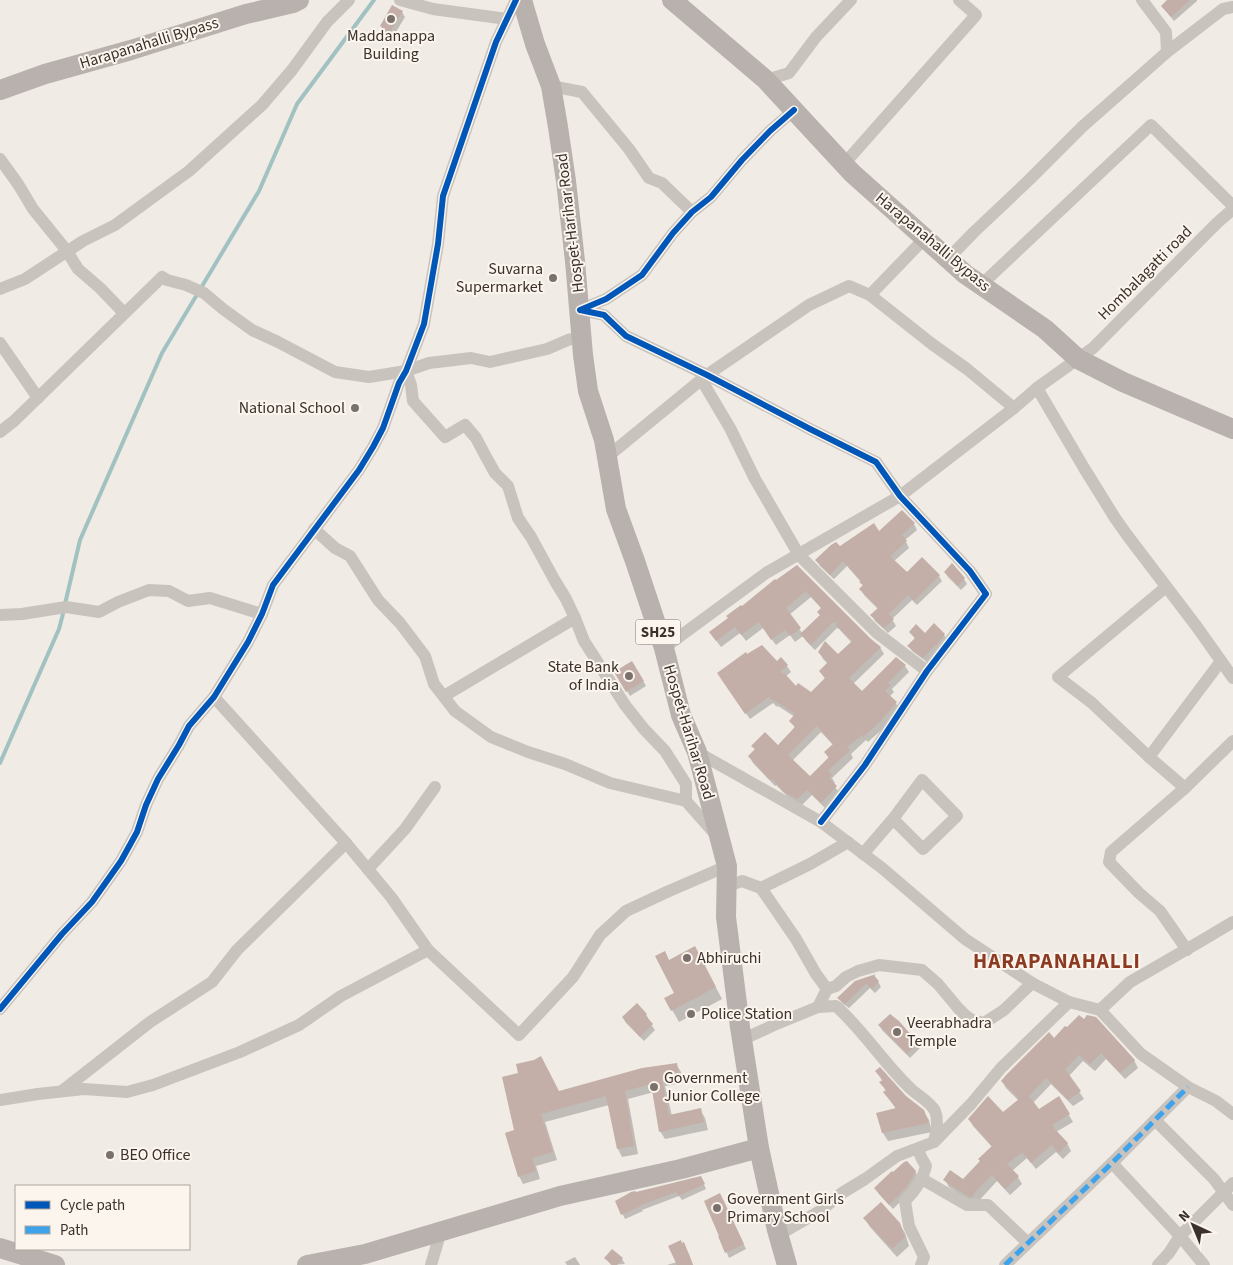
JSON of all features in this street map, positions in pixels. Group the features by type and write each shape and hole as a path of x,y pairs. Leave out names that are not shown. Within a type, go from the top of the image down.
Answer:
{"main road":[{"name":"Harapanahalli Bypass","path":"0,90 45,74 299,0"},
{"name":"Hospet-Harihar Road","path":"522,0 535,44 551,86 566,181 588,391 604,440 616,508 664,648 681,715 697,752 728,866 726,917 742,1041 759,1148 777,1230 787,1265"},
{"name":"Harapanahalli Bypass","path":"672,0 766,80 852,173 965,274 1045,329 1078,359 1123,382 1233,429"},
{"path":"306,1265 365,1254 560,1196 681,1169 759,1148"},
{"path":"0,1248 55,1265"}],"street":[{"path":"0,290 25,279 83,241 115,225 189,171 262,105 292,70 327,22 348,0"},
{"path":"400,0 433,9 507,19"},
{"path":"0,1008 62,934 92,902 121,861 137,832 146,805 158,779 189,726 214,697 248,642 262,614 273,585 359,470 383,428 424,324 438,244 443,196 496,42 516,0"},
{"path":"766,80 789,73 816,37 851,0"},
{"path":"844,164 976,15 959,0"},
{"path":"1142,0 1166,32 1167,52"},
{"path":"948,259 1082,127 1167,52 1225,5"},
{"path":"551,86 582,92 629,149 649,178 662,183 692,212"},
{"path":"580,310 606,299 642,275 673,233 692,212 711,197 742,160 794,110"},
{"path":"981,285 1151,124 1233,207"},
{"path":"0,159 33,209 67,251 78,269 124,313"},
{"name":"Hombalagatti road","path":"664,648 766,573 900,496 1037,388 1093,348 1233,207"},
{"path":"870,295 925,238"},
{"path":"0,432 14,421 162,277 198,291 252,330 335,372 369,376 406,371 429,363 471,358 490,362 547,349 582,336"},
{"path":"607,457 704,377 809,305 849,286 870,295 967,369 1014,408"},
{"path":"580,310 604,315 626,336 704,377 876,462 900,496 970,571 986,594 927,671 864,764 821,822"},
{"path":"0,343 38,398"},
{"path":"406,371 411,385 413,401 445,437 465,425 476,438 495,473 508,486 518,518 566,599 584,641 625,705 665,751 686,784 686,801"},
{"path":"704,377 755,480 799,555 877,633 927,671"},
{"path":"1037,388 1127,536 1197,627 1233,678"},
{"path":"314,530 335,548 350,556 378,600 400,623 425,656 434,684 456,711 491,737 528,752 565,764 610,783 686,801 721,841"},
{"path":"1166,587 1058,677 1092,703 1185,788"},
{"path":"0,615 22,614 66,607 99,612 118,602 150,590 170,592 188,601 210,598 262,614"},
{"path":"444,696 575,618"},
{"path":"1149,757 1221,661"},
{"path":"214,697 346,842 391,897 428,950 519,1035 573,977 600,936 626,911 728,866"},
{"path":"1187,950 1160,911 1139,893 1110,862 1111,852 1185,788 1233,741"},
{"path":"697,752 821,822 882,868 965,939 1032,983 1069,1002 1100,1010 1141,1054 1188,1087 1216,1100 1233,1114"},
{"path":"863,854 893,819 922,780 957,816 923,849 893,819"},
{"path":"368,869 405,829 436,786"},
{"path":"61,1092 150,1022 212,982 237,950 346,842"},
{"path":"760,888 810,864 848,842"},
{"path":"726,887 742,881 760,888 796,939 827,989"},
{"path":"1100,1010 1130,982 1233,922"},
{"path":"0,1100 84,1090 128,1092 153,1085 240,1052 299,1025 341,996 428,950"},
{"path":"818,1006 827,989 836,986 858,971 879,965 922,970 938,984 966,1016 972,1020 984,1023 1004,1010 1032,983"},
{"path":"777,1230 787,1230 820,1211 842,1193 897,1156 934,1142 971,1104 1001,1068 1069,1002"},
{"path":"742,1041 818,1006 836,1006 847,1016 911,1090 934,1109 937,1119 934,1142"},
{"path":"1005,1265 1188,1087"},
{"path":"1155,1120 1214,1179 1228,1187 1233,1205"},
{"path":"918,1149 926,1166 922,1179 914,1192 905,1201 909,1226 924,1258 921,1265"},
{"path":"1112,1163 1180,1236 1204,1265"},
{"path":"922,1179 967,1204 988,1205 1028,1243"},
{"path":"1158,1265 1169,1253 1180,1236 1228,1187"},
{"path":"431,1265 440,1231"}],"building":[{"path":"1167,0 1190,0 1171,17 1161,6"},
{"name":"Maddanappa Building","path":"392,5 403,11 390,32 380,26"},
{"path":"902,510 915,523 902,535 907,541 890,556 907,572 922,557 940,575 914,601 908,595 889,614 894,619 884,628 870,615 878,608 859,589 863,585 859,582 861,581 843,561 830,575 815,560 831,545 836,542 840,546 874,523 879,531"},
{"path":"952,563 965,578 958,586 944,572"},
{"path":"797,565 881,647 849,678 862,691 896,657 906,665 888,683 891,685 885,691 897,702 883,719 863,737 862,735 847,747 850,750 828,771 832,775 829,778 837,786 821,803 807,790 797,799 784,792 748,756 755,749 751,746 765,732 778,745 795,727 789,721 795,714 769,697 745,714 717,673 746,652 747,654 762,645 777,661 781,657 788,665 780,672 786,675 796,686 798,683 811,692 825,678 819,671 828,662 818,652 825,641 838,654 852,641 836,625 836,622 833,622 811,645 800,634 820,615 817,612 821,608 806,591 786,608 801,628 790,636 785,630 771,640 759,622 741,635 735,627 716,641 709,632 728,618 726,616","holes":["817,726 833,744 824,752 829,757 810,776 788,755"]},
{"path":"934,623 945,634 923,658 907,646 915,638 909,632 916,624 925,633"},
{"name":"State Bank of India","path":"632,661 644,681 626,692 614,672"},
{"path":"695,946 716,987 671,1011 664,998 674,993 655,956 665,951 669,960"},
{"path":"876,974 874,976 879,981 872,989 866,984 845,1004 837,998 855,981"},
{"path":"637,1003 653,1024 640,1037 622,1017"},
{"path":"890,1014 899,1021 918,1043 907,1054 878,1025"},
{"path":"1079,1015 1084,1019 1087,1015 1096,1017 1135,1060 1120,1073 1101,1053 1090,1064 1079,1055 1065,1069 1081,1091 1068,1100 1046,1078 1029,1096 1039,1109 1059,1096 1070,1114 1052,1125 1068,1143 1059,1153 1051,1145 1031,1163 1022,1152 1007,1164 1019,1176 1005,1189 992,1175 972,1197 969,1197 943,1180 950,1170 963,1179 980,1161 978,1159 992,1146 968,1119 988,1096 1003,1112 1019,1099 1001,1081 1049,1032 1054,1038"},
{"path":"541,1056 559,1091 642,1068 677,1063 679,1075 662,1079 669,1115 701,1108 704,1122 659,1132 651,1084 625,1091 634,1146 617,1149 606,1096 541,1114 553,1152 532,1158 536,1171 518,1177 505,1133 514,1130 502,1077 518,1073 516,1064 534,1060"},
{"path":"880,1067 906,1096 924,1110 929,1123 882,1133 876,1113 896,1108 883,1092 886,1090 879,1082 883,1080 875,1071"},
{"path":"907,1161 916,1171 906,1188 889,1205 874,1188 892,1171"},
{"path":"701,1176 705,1184 678,1196 676,1192 641,1205 621,1215 615,1201 631,1192"},
{"path":"720,1193 744,1244 725,1253 704,1201"},
{"path":"881,1202 900,1223 905,1237 892,1249 863,1218"},
{"path":"681,1240 682,1243 684,1242 693,1265 677,1265 668,1246"},
{"path":"612,1249 623,1258 617,1265 612,1265 604,1258"}],"waterway":[{"path":"65,604 80,540 162,353 259,191 297,104 374,0"},
{"path":"0,763 59,629 64,610"}],"marked path":[{"path":"1005,1265 1188,1087"}],"cycle path":[{"path":"0,1009 62,934 92,902 121,861 137,832 146,805 158,779 189,726 214,697 248,642 262,614 273,585 359,470 383,428 399,383 406,371 424,324 438,244 443,196 496,42 516,0"},
{"path":"794,110 742,160 711,197 692,212 673,233 642,275 606,299 580,310 604,315 626,336 707,375 876,462 900,496 970,571 986,594 927,671 865,765 821,822"}],"place":[{"name":"Maddanappa Building","path":"391,19"},
{"name":"Suvarna Supermarket","path":"553,278"},
{"name":"National School","path":"355,408"},
{"name":"State Bank of India","path":"629,676"},
{"name":"Abhiruchi","path":"687,958"},
{"name":"Police Station","path":"691,1014"},
{"name":"Veerabhadra Temple","path":"897,1032"},
{"name":"Government Junior College","path":"654,1087"},
{"name":"BEO Office","path":"110,1155"},
{"name":"Government Girls Primary School","path":"717,1208"}],"district":[{"name":"HARAPANAHALLI","path":"1057,961"}]}
